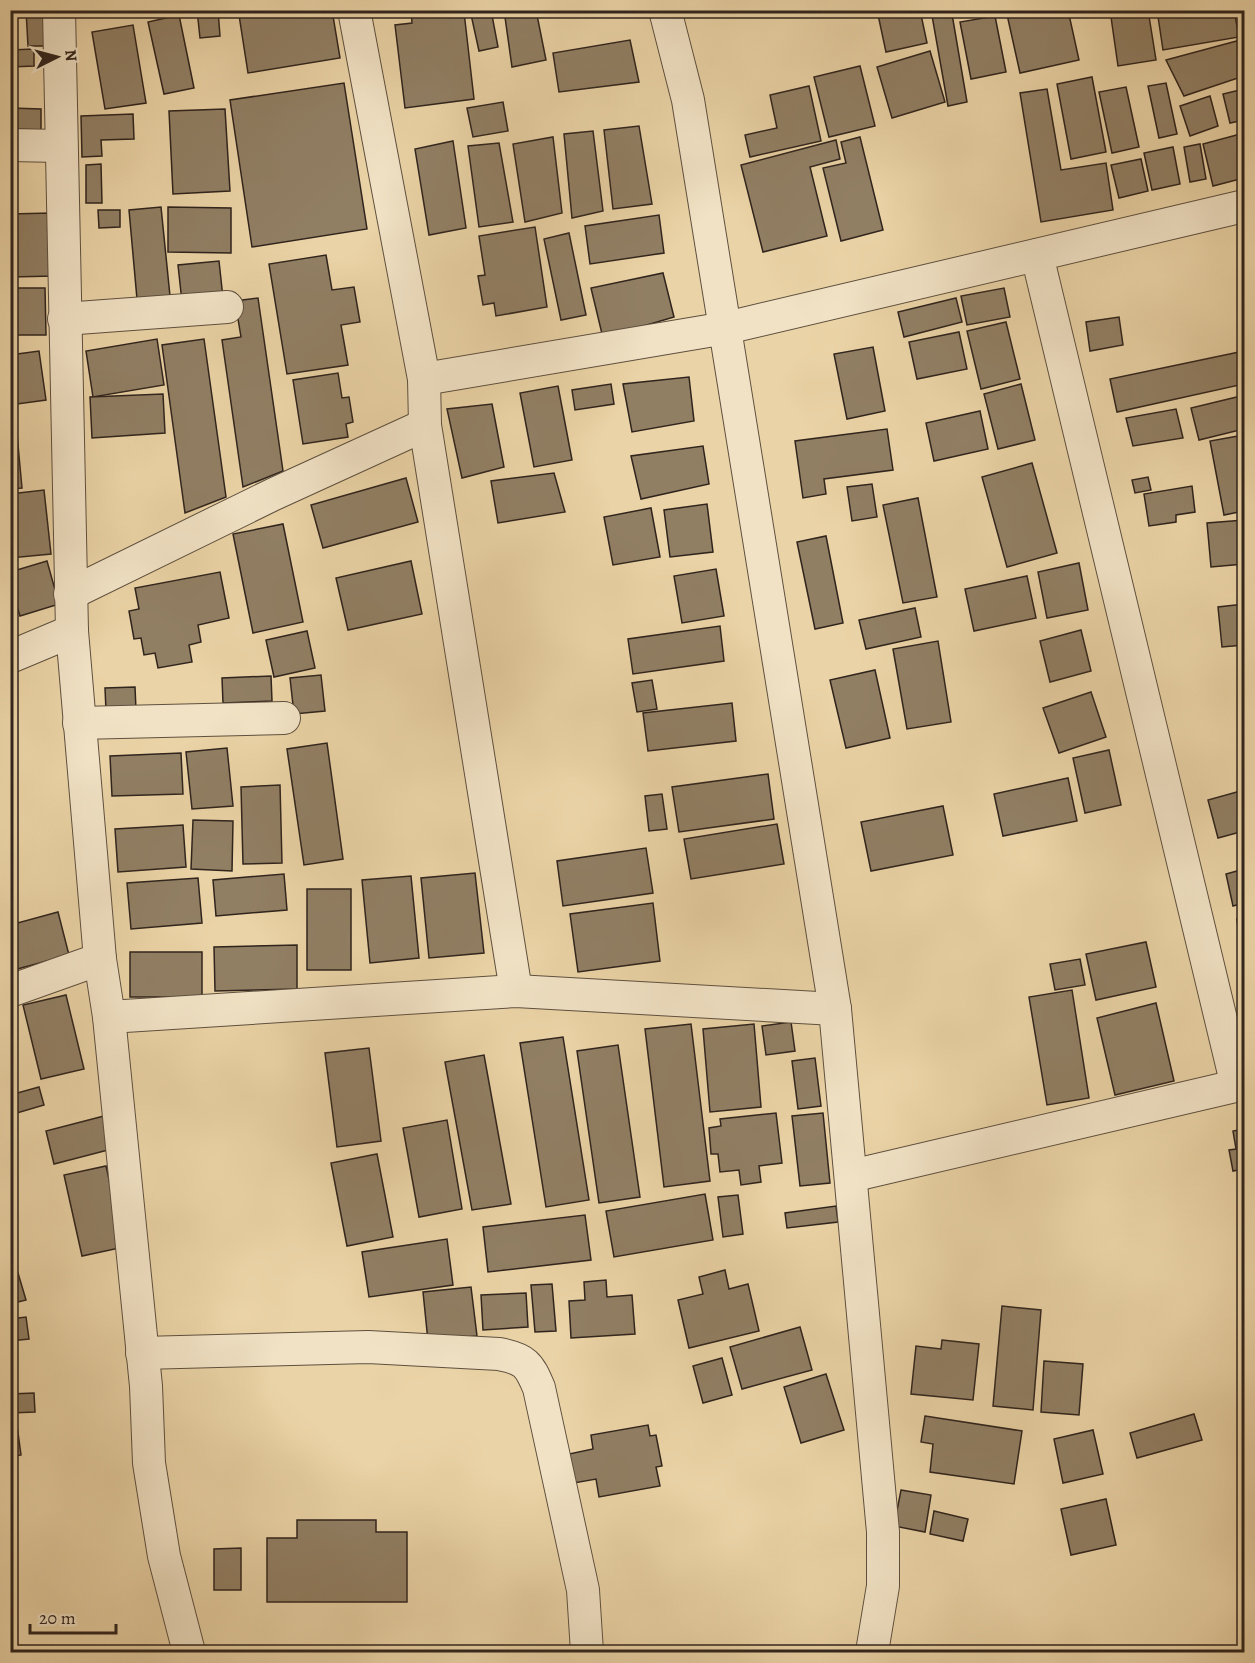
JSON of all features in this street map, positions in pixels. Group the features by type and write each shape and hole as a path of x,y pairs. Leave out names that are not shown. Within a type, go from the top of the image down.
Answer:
{"street":[{"path":"58,10 70,594 79,723 100,959 109,1017 142,1353 150,1475 164,1556 189,1653"},
{"path":"354,10 424,379 425,425 516,991"},
{"path":"665,10 688,100 835,1010 883,1532 883,1586 872,1653"},
{"path":"10,145 60,146"},
{"path":"424,379 726,328 1245,206"},
{"path":"851,1176 1241,1085 1037,255"},
{"path":"64,319 227,306"},
{"path":"70,594 425,425"},
{"path":"10,657 72,631"},
{"path":"79,723 284,718"},
{"path":"10,991 100,959"},
{"path":"109,1017 516,991 835,1010"},
{"path":"142,1353 368,1347 499,1354 518,1358 531,1368 539,1388 583,1590 587,1653"}],"building":[{"path":"26,10 46,10 47,46 28,46"},
{"path":"197,10 218,10 220,36 200,38"},
{"path":"267,10 332,10 340,58 248,73 239,15"},
{"path":"411,10 440,10 440,15 464,12 474,99 405,108 395,25 412,23"},
{"path":"470,10 491,10 498,47 479,51"},
{"path":"504,10 536,10 546,60 512,67"},
{"path":"877,10 920,10 927,43 886,52"},
{"path":"931,10 974,10 952,14 967,102 948,106"},
{"path":"1006,10 1068,10 1079,60 1020,73"},
{"path":"1110,10 1148,10 1156,60 1118,66"},
{"path":"1157,10 1234,10 1239,37 1163,50"},
{"path":"179,15 194,88 164,94 148,22"},
{"path":"995,16 1006,72 971,79 960,22"},
{"path":"133,25 146,103 105,109 92,32"},
{"path":"1244,39 1244,76 1184,96 1166,60"},
{"path":"630,40 639,82 559,92 553,53"},
{"path":"34,49 34,66 10,67 10,50"},
{"path":"930,51 945,102 892,118 877,67"},
{"path":"860,66 875,126 829,137 814,77"},
{"path":"1092,77 1106,152 1071,159 1057,84"},
{"path":"344,83 367,229 252,247 230,100"},
{"path":"1166,83 1177,134 1159,138 1148,86"},
{"path":"809,86 821,141 750,157 745,135 777,128 770,95"},
{"path":"1126,87 1139,147 1112,153 1099,92"},
{"path":"1047,89 1061,170 1106,163 1113,210 1041,222 1020,93"},
{"path":"1244,89 1244,120 1230,123 1223,94"},
{"path":"1210,96 1218,126 1190,136 1180,106"},
{"path":"503,102 508,131 473,137 467,108"},
{"path":"10,108 41,109 41,130 10,129"},
{"path":"225,109 230,191 173,194 169,111"},
{"path":"133,114 134,139 101,140 102,156 82,157 81,116"},
{"path":"639,126 652,204 613,209 604,130"},
{"path":"593,131 603,211 572,218 564,134"},
{"path":"1244,133 1244,178 1213,186 1203,144"},
{"path":"553,137 562,213 525,222 513,144"},
{"path":"860,137 883,230 841,241 823,168 846,163 841,142"},
{"path":"836,140 840,159 810,167 827,236 763,252 741,165"},
{"path":"453,141 466,228 429,235 415,149"},
{"path":"499,143 513,222 479,227 468,146"},
{"path":"1200,144 1206,179 1190,182 1184,147"},
{"path":"1173,147 1180,184 1152,190 1144,153"},
{"path":"1141,159 1148,191 1119,198 1111,165"},
{"path":"101,164 102,203 86,203 86,165"},
{"path":"161,207 170,296 137,299 129,210"},
{"path":"168,207 231,208 231,253 168,252"},
{"path":"98,210 120,210 120,227 99,228"},
{"path":"51,213 54,276 10,277 10,214"},
{"path":"659,215 664,253 590,264 585,226"},
{"path":"535,227 547,307 496,316 494,303 483,305 478,276 485,275 479,236"},
{"path":"569,233 586,315 561,320 544,239"},
{"path":"326,255 332,290 354,287 360,322 341,325 348,365 287,374 269,264"},
{"path":"219,261 223,298 182,302 178,265"},
{"path":"663,273 674,317 603,338 591,288"},
{"path":"10,288 45,288 46,335 10,335"},
{"path":"1004,288 1010,317 967,325 961,296"},
{"path":"258,298 283,471 243,487 222,340 241,337 235,301"},
{"path":"956,298 962,322 904,337 898,312"},
{"path":"1119,317 1123,345 1090,351 1086,322"},
{"path":"1006,322 1020,379 981,389 967,331"},
{"path":"959,332 967,369 917,379 909,342"},
{"path":"157,339 164,385 93,397 86,351"},
{"path":"204,339 226,497 185,513 162,345"},
{"path":"873,347 885,411 847,419 834,354"},
{"path":"39,351 46,400 10,405 10,355"},
{"path":"1244,351 1244,384 1117,412 1110,379"},
{"path":"338,373 342,398 349,397 353,422 346,424 348,437 303,444 293,380"},
{"path":"689,377 694,421 632,432 623,384"},
{"path":"611,384 614,404 575,410 572,390"},
{"path":"1021,384 1035,440 998,449 984,394"},
{"path":"558,386 572,460 534,467 520,393"},
{"path":"163,394 165,433 92,438 90,397"},
{"path":"1241,396 1244,409 1244,429 1199,440 1191,408"},
{"path":"492,404 504,467 462,478 447,409"},
{"path":"1176,409 1183,438 1133,446 1126,418"},
{"path":"980,411 988,449 934,461 926,423"},
{"path":"887,429 893,470 824,479 826,494 803,498 795,441"},
{"path":"17,434 22,488 10,489 10,435"},
{"path":"1244,435 1244,511 1224,515 1210,441"},
{"path":"703,446 709,484 641,499 631,456"},
{"path":"1032,463 1057,553 1007,567 982,477"},
{"path":"554,473 565,512 498,523 491,481"},
{"path":"1148,477 1151,490 1135,493 1132,480"},
{"path":"406,478 418,522 323,548 311,505"},
{"path":"872,484 877,517 852,521 847,487"},
{"path":"1192,486 1195,512 1176,515 1176,522 1149,526 1144,494"},
{"path":"44,490 51,554 10,558 10,494"},
{"path":"918,498 937,597 903,603 883,505"},
{"path":"707,504 713,552 670,557 664,510"},
{"path":"651,508 660,557 613,565 604,517"},
{"path":"1244,520 1244,564 1211,567 1207,523"},
{"path":"283,524 303,622 253,633 233,534"},
{"path":"826,536 843,623 815,629 797,542"},
{"path":"47,561 59,604 20,616 10,584 10,572"},
{"path":"411,561 422,614 348,630 336,578"},
{"path":"1079,563 1088,610 1047,618 1038,572"},
{"path":"716,569 724,616 682,623 674,576"},
{"path":"220,572 229,618 198,625 201,642 189,645 192,662 158,668 155,653 144,655 141,638 134,639 129,611 139,609 135,588"},
{"path":"1027,576 1036,618 974,631 965,589"},
{"path":"1244,604 1244,645 1222,647 1218,607"},
{"path":"915,608 921,637 866,649 859,620"},
{"path":"720,626 724,661 633,674 628,639"},
{"path":"1081,630 1091,671 1050,682 1040,641"},
{"path":"307,631 315,668 274,677 266,640"},
{"path":"938,641 951,722 907,729 893,649"},
{"path":"875,670 890,738 846,748 830,680"},
{"path":"321,675 325,711 294,714 290,678"},
{"path":"271,676 272,701 223,703 222,678"},
{"path":"652,680 657,709 637,712 632,683"},
{"path":"135,687 136,710 106,711 105,688"},
{"path":"1091,692 1106,737 1059,753 1043,708"},
{"path":"732,703 736,741 648,751 643,713"},
{"path":"327,743 343,859 304,865 287,749"},
{"path":"227,748 233,806 192,809 186,752"},
{"path":"1109,750 1121,805 1085,813 1073,758"},
{"path":"181,753 183,794 112,796 110,756"},
{"path":"768,774 774,819 679,832 672,787"},
{"path":"1068,778 1077,821 1003,836 994,794"},
{"path":"280,785 282,863 243,864 241,787"},
{"path":"1244,790 1244,831 1218,838 1208,800"},
{"path":"662,794 667,829 649,831 645,796"},
{"path":"943,806 953,855 871,871 861,822"},
{"path":"193,820 233,821 232,871 191,869"},
{"path":"777,824 784,864 691,879 684,839"},
{"path":"183,825 186,867 118,872 115,829"},
{"path":"646,848 653,893 563,906 557,861"},
{"path":"1244,869 1244,903 1233,906 1226,874"},
{"path":"475,873 484,953 429,958 421,878"},
{"path":"284,874 287,910 216,916 213,880"},
{"path":"411,876 419,958 370,963 362,880"},
{"path":"198,878 202,923 131,929 127,883"},
{"path":"307,889 351,889 351,970 307,970"},
{"path":"653,903 660,961 578,972 570,914"},
{"path":"58,912 69,955 10,971 10,925"},
{"path":"1244,918 1244,971 1243,971 1237,919"},
{"path":"1146,942 1156,987 1096,1000 1086,954"},
{"path":"297,945 297,989 215,991 214,947"},
{"path":"130,952 202,952 202,997 130,997"},
{"path":"1080,959 1085,985 1055,990 1050,964"},
{"path":"1072,990 1089,1098 1047,1105 1029,997"},
{"path":"66,995 84,1069 41,1079 23,1005"},
{"path":"1156,1003 1174,1081 1115,1095 1097,1018"},
{"path":"791,1022 795,1051 766,1055 762,1026"},
{"path":"691,1024 710,1181 664,1187 645,1029"},
{"path":"754,1024 761,1107 710,1112 703,1029"},
{"path":"563,1037 589,1200 546,1207 520,1043"},
{"path":"618,1045 640,1197 599,1203 577,1051"},
{"path":"369,1048 381,1141 337,1147 325,1053"},
{"path":"484,1055 511,1204 472,1210 445,1062"},
{"path":"815,1058 821,1106 798,1109 792,1061"},
{"path":"39,1087 44,1105 10,1115 10,1095"},
{"path":"776,1113 782,1163 759,1166 761,1182 741,1185 739,1170 720,1172 718,1154 711,1154 709,1128 721,1126 720,1119"},
{"path":"823,1113 830,1183 800,1186 792,1116"},
{"path":"104,1116 112,1149 54,1164 46,1131"},
{"path":"447,1120 462,1209 419,1217 403,1128"},
{"path":"1244,1129 1244,1177 1243,1169 1233,1171 1229,1150 1236,1149 1233,1131"},
{"path":"377,1154 393,1237 347,1246 331,1163"},
{"path":"106,1166 124,1247 82,1256 64,1175"},
{"path":"705,1194 713,1240 614,1257 606,1211"},
{"path":"738,1195 743,1234 723,1237 718,1197"},
{"path":"836,1206 838,1222 787,1228 785,1213"},
{"path":"585,1215 591,1260 488,1272 483,1227"},
{"path":"447,1239 453,1285 369,1297 362,1252"},
{"path":"10,1246 26,1300 10,1304"},
{"path":"725,1270 729,1289 748,1284 759,1331 689,1348 678,1300 703,1294 699,1277"},
{"path":"606,1280 607,1297 632,1295 635,1334 571,1338 569,1301 585,1300 584,1282"},
{"path":"552,1284 556,1331 535,1332 531,1285"},
{"path":"471,1287 477,1336 428,1341 423,1292"},
{"path":"526,1293 528,1327 483,1330 481,1295"},
{"path":"1002,1306 1041,1310 1033,1410 993,1406"},
{"path":"26,1317 29,1339 10,1341 10,1319"},
{"path":"800,1327 812,1370 742,1389 730,1347"},
{"path":"942,1340 979,1344 973,1400 911,1394 916,1346 941,1349"},
{"path":"722,1358 732,1395 703,1403 693,1366"},
{"path":"1044,1361 1083,1364 1079,1415 1041,1412"},
{"path":"826,1374 844,1430 801,1443 784,1387"},
{"path":"34,1393 35,1412 10,1413 10,1394"},
{"path":"1194,1414 1202,1440 1137,1458 1130,1433"},
{"path":"925,1416 1022,1431 1014,1484 930,1472 933,1444 921,1442"},
{"path":"16,1418 21,1455 10,1457 10,1419"},
{"path":"648,1425 650,1436 656,1435 662,1466 656,1467 660,1486 599,1497 596,1479 574,1483 569,1454 593,1449 591,1435"},
{"path":"1093,1430 1103,1474 1063,1483 1054,1439"},
{"path":"901,1490 931,1495 925,1532 894,1526"},
{"path":"1106,1499 1116,1545 1071,1555 1061,1509"},
{"path":"934,1511 968,1519 963,1541 930,1534"},
{"path":"297,1520 376,1520 376,1532 407,1532 407,1602 267,1602 267,1538 297,1538"},
{"path":"241,1548 241,1590 214,1590 214,1549"},
{"path":"1110,1646 1132,1647 1132,1652 1110,1652"}]}
